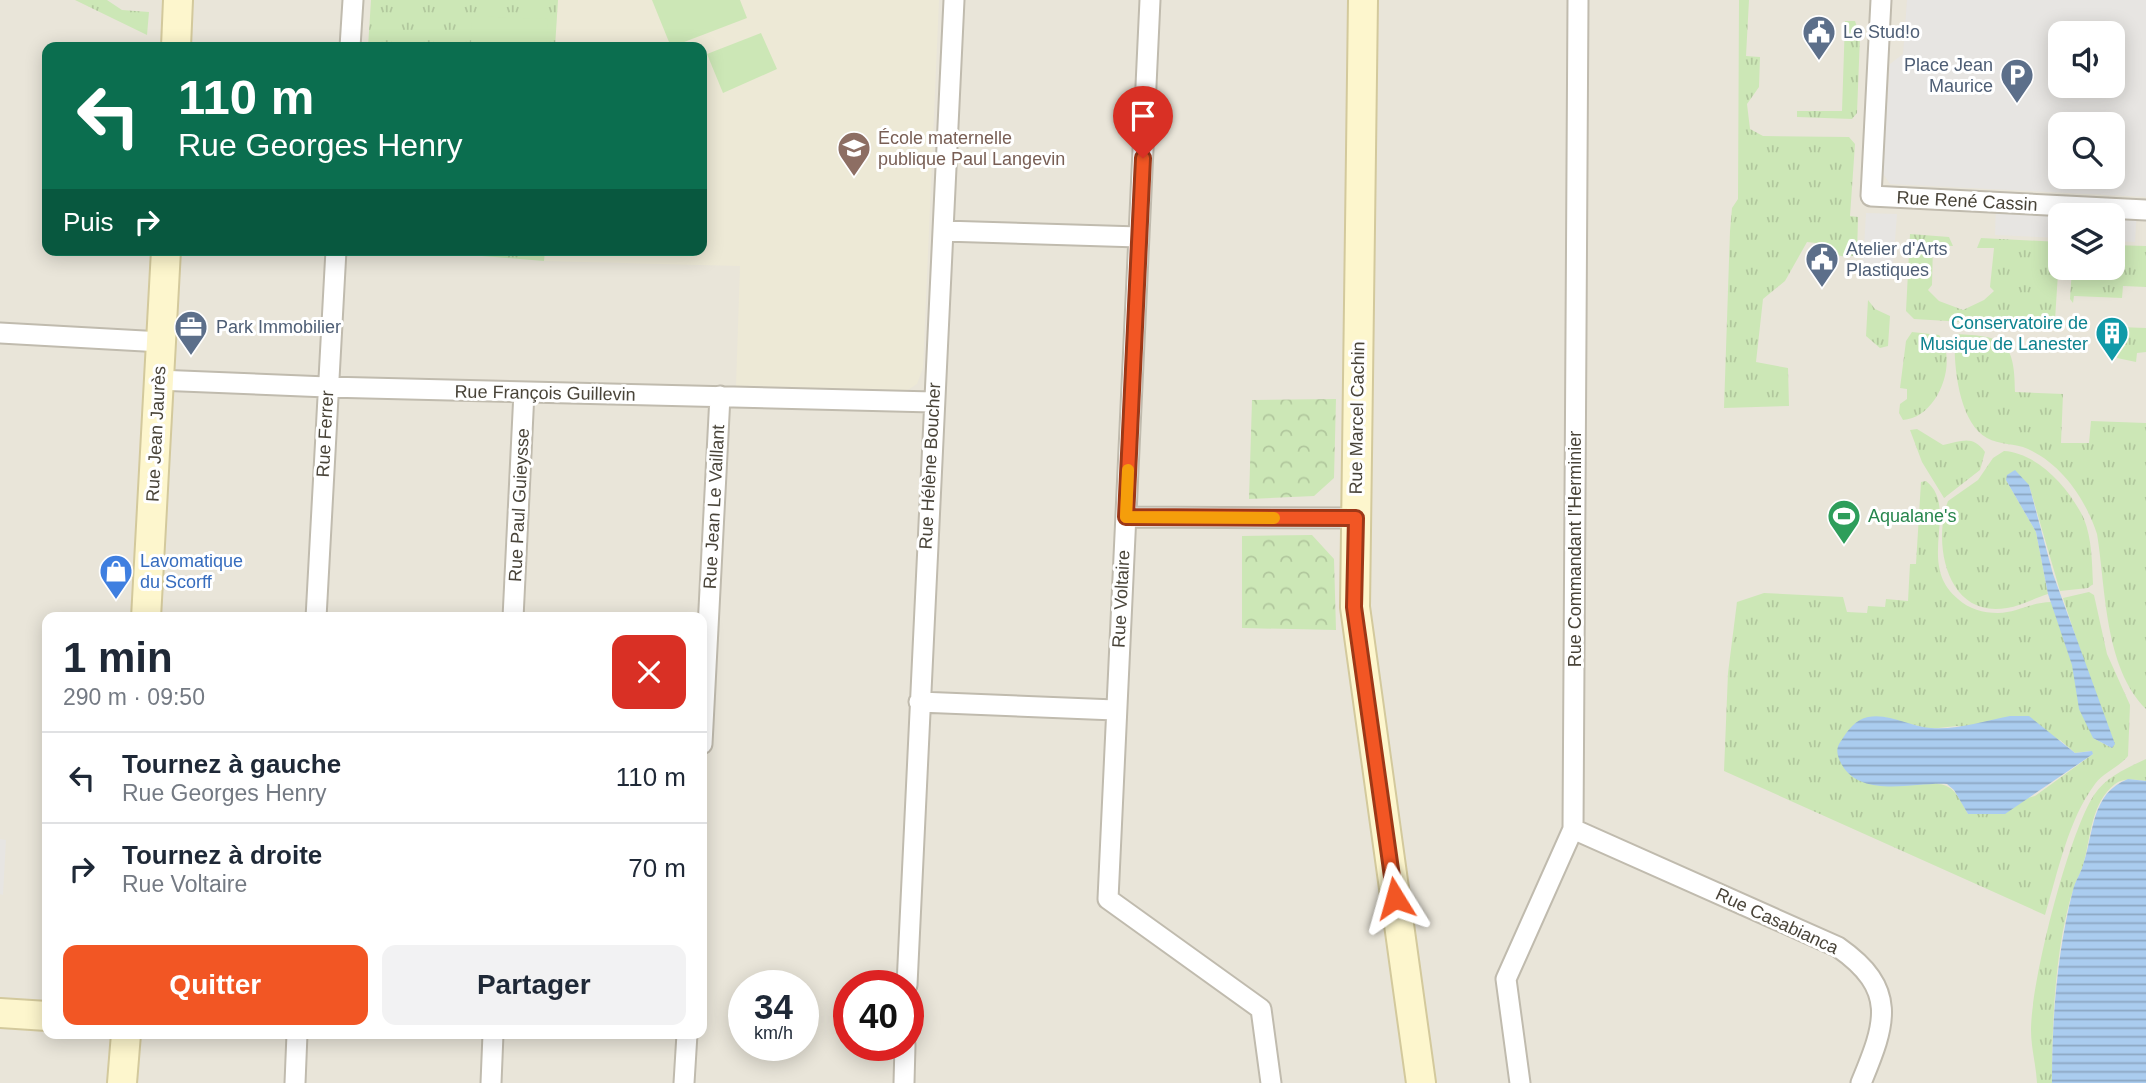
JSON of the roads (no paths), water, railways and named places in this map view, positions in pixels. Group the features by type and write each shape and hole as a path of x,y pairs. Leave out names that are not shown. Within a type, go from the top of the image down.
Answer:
{"street":[{"path":"176,42 178,0"},
{"path":"350,42 353,0"},
{"name":"Rue Hélène Boucher","path":"909,970 933,402 954,0"},
{"name":"Rue Voltaire","path":"1150,0 1108,899 1261,1009 1271,1083"},
{"name":"Rue Marcel Cachin","path":"1363,0 1354,607 1421,1083"},
{"name":"Rue Commandant l'Herminier","path":"1520,1083 1506,979 1573,829 1578,0"},
{"name":"Rue René Cassin","path":"1881,0 1871,196 2146,210"},
{"path":"943,231 1139,237"},
{"name":"Rue Jean Jaurès","path":"146,612 166,256"},
{"name":"Rue Ferrer","path":"316,612 336,256"},
{"path":"0,333 162,342"},
{"name":"Rue François Guillevin","path":"157,380 327,387 933,402"},
{"name":"Rue Paul Guieysse","path":"513,612 524,392"},
{"name":"Rue Jean Le Vaillant","path":"707,647 720,396"},
{"path":"1126,517 1356,518"},
{"path":"919,702 1115,710"},
{"name":"Rue Casabianca","path":"1573,829 1838,947 1861,963 1875,981 1883,1018 1877,1043 1860,1083"},
{"path":"0,1013 42,1016"},
{"path":"122,1083 126,1039"},
{"path":"295,1083 297,1039"},
{"path":"491,1083 493,1039"},
{"path":"684,1083 687,1039"},
{"path":"904,1083 905,1061"}],"water":[{"path":"2015,470 2029,485 2053,574 2115,744 2112,748 2093,738 2079,709 2072,665 2048,594 2036,532 2006,480 2007,475"},
{"path":"2010,716 2029,716 2075,753 2092,751 2093,754 2005,814 1968,814 1954,790 1947,784 1890,786 1862,782 1851,775 1838,756 1838,747 1846,733 1856,723 1868,717 1884,717 1923,727 1951,728"},
{"path":"2128,779 2146,781 2146,1083 2052,1083 2056,986 2073,890 2100,804 2116,785"}],"place":[{"name":"Le Stud!o","path":"1819,62"},
{"name":"Place Jean Maurice","path":"2017,105"},
{"name":"École maternelle publique Paul Langevin","path":"854,178"},
{"name":"Atelier d'Arts Plastiques","path":"1822,289"},
{"name":"Park Immobilier","path":"191,357"},
{"name":"Conservatoire de Musique de Lanester","path":"2112,363"},
{"name":"Aqualane's","path":"1844,546"},
{"name":"Lavomatique du Scorff","path":"116,601"}]}
